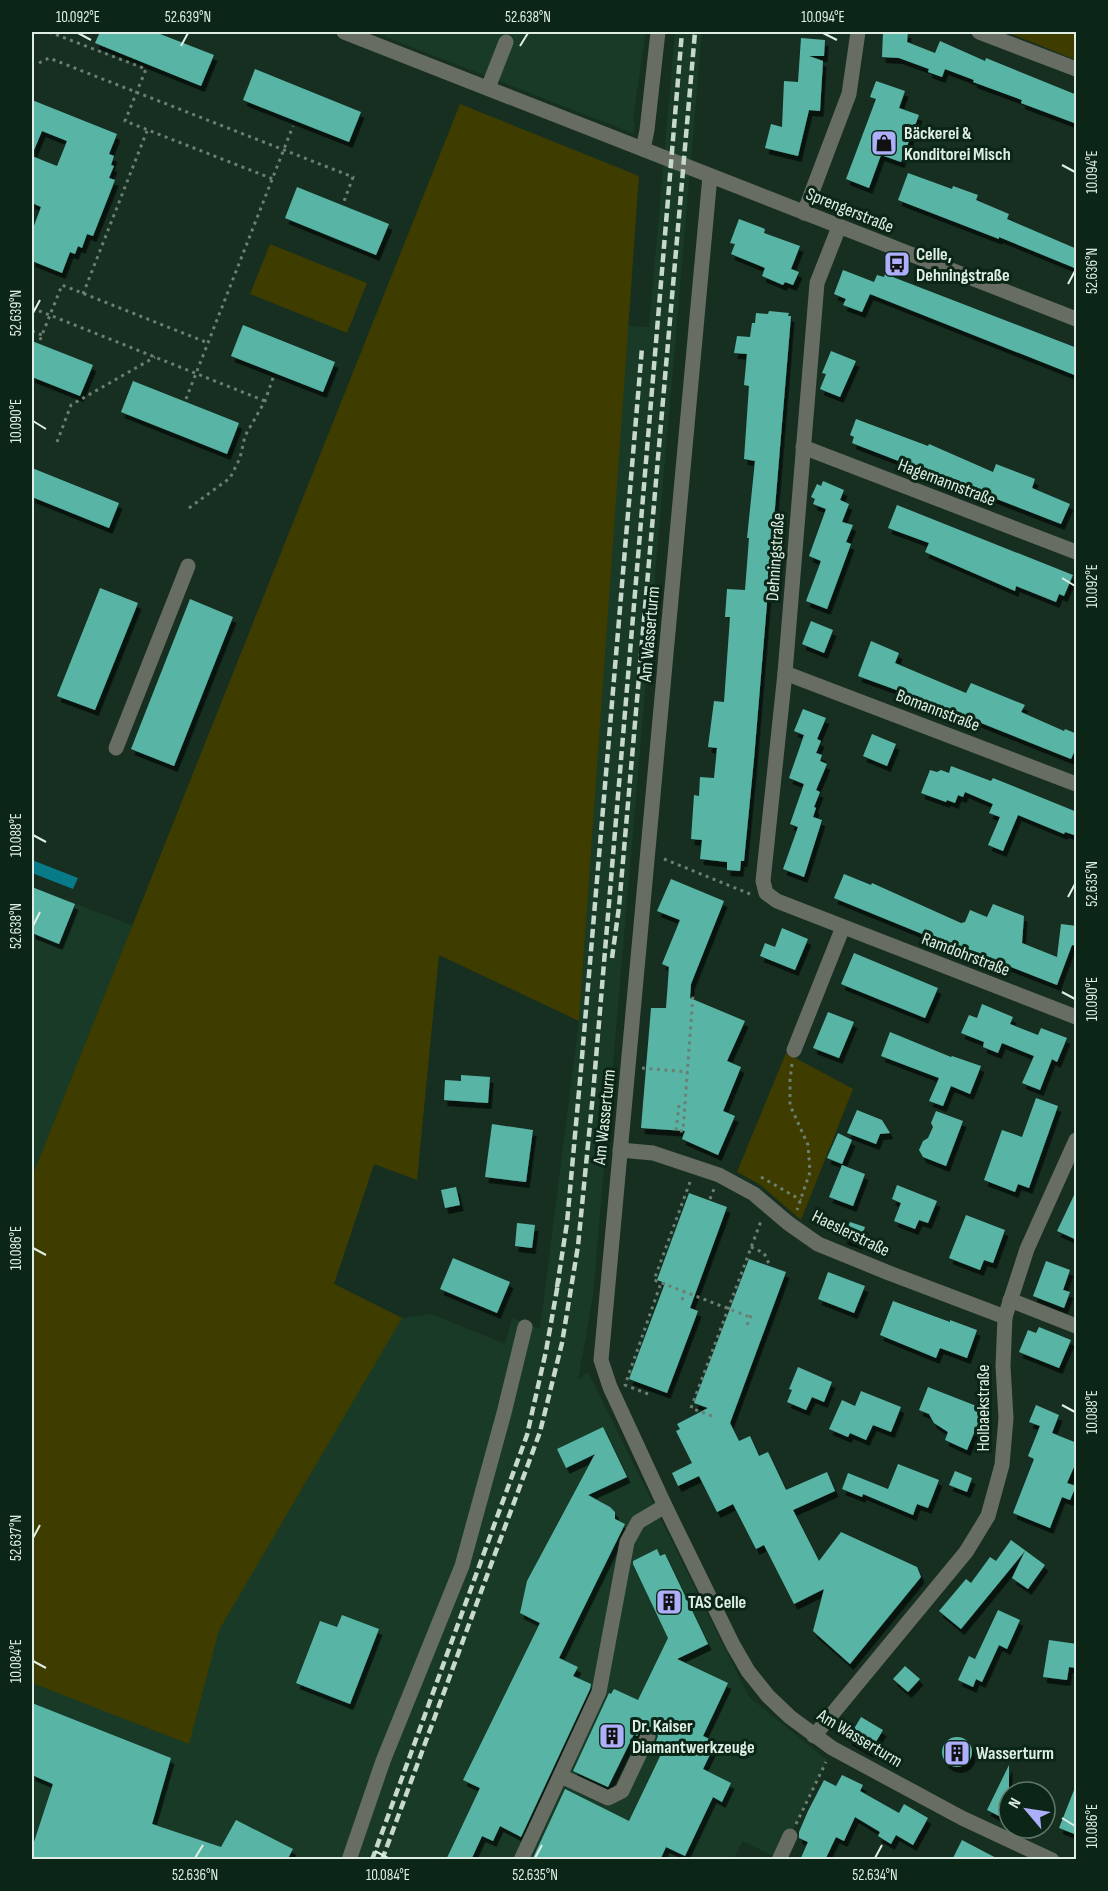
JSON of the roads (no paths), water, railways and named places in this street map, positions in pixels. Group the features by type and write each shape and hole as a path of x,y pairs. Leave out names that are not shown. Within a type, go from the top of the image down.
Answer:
{"street":[{"name":"Sprengerstraße","path":"344,32 1077,319"},
{"path":"642,149 647,130 658,32"},
{"path":"804,213 849,94 858,32"},
{"path":"979,32 1077,69"},
{"path":"488,88 506,42"},
{"name":"Am Wasserturm","path":"710,176 601,1360 609,1387 733,1645 748,1671 768,1696 814,1736 832,1748 962,1818 1052,1860"},
{"name":"Dehningstraße","path":"766,893 763,881 785,673 817,284 839,227"},
{"name":"Hagemannstraße","path":"803,447 1077,552"},
{"path":"116,748 188,566"},
{"name":"Bomannstraße","path":"785,673 1077,784"},
{"name":"Ramdohrstraße","path":"766,893 777,901 1077,1017"},
{"path":"794,1050 843,927"},
{"name":"Holbaekstraße","path":"814,1736 966,1552 988,1516 1002,1465 1006,1418 1003,1366 1005,1317 1027,1249 1077,1140"},
{"name":"Haeslerstraße","path":"620,1150 653,1153 719,1175 754,1194 788,1223 818,1244 1005,1317"},
{"path":"1010,1300 1077,1326"},
{"path":"349,1860 383,1761 462,1566 525,1327"},
{"path":"520,1860 599,1692 627,1542 638,1522 665,1506"},
{"path":"561,1776 608,1798 622,1791 648,1736"},
{"path":"779,1860 790,1836"}],"water":[{"path":"32,860 78,878 73,889 32,873"}],"railway":[{"path":"382,1860 540,1432 562,1343 578,1246 593,1094 682,32"},
{"path":"612,958 619,907 695,32"},
{"path":"557,1287 567,1223 581,1069 642,348"},
{"path":"372,1860 527,1435 546,1351 559,1278"}],"place":[{"name":"Bäckerei & Konditorei Misch","path":"884,143"},
{"name":"Celle, Dehningstraße","path":"897,264"},
{"name":"TAS Celle","path":"669,1602"},
{"name":"Dr. Kaiser Diamantwerkzeuge","path":"612,1736"},
{"name":"Wasserturm","path":"957,1753"}]}
